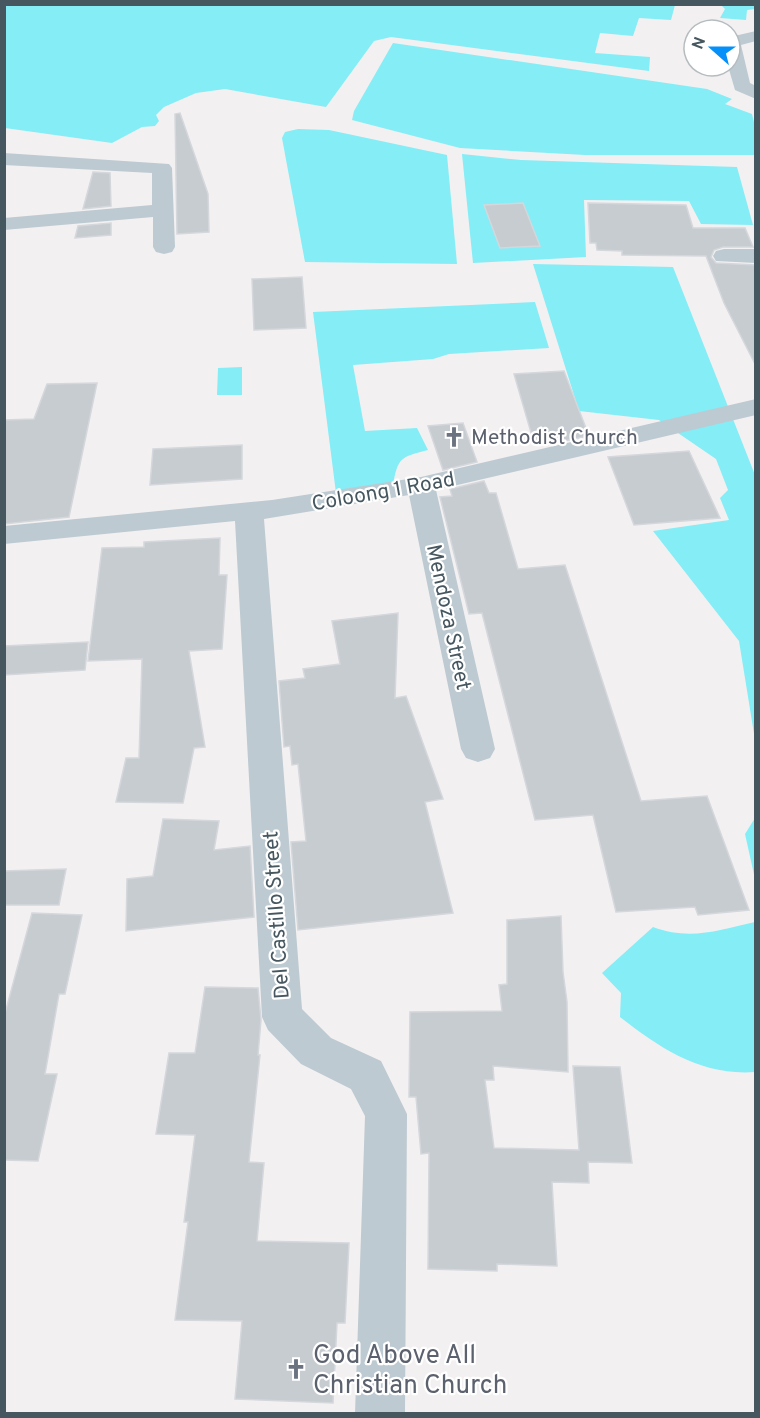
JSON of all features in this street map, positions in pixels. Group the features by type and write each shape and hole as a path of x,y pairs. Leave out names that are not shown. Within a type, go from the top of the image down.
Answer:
{"street":[{"path":"756,36 732,42 741,86 756,94"},
{"path":"4,159 162,168 164,247"},
{"path":"5,224 163,210"},
{"path":"724,256 756,256"},
{"name":"Coloong 1 Road","path":"4,535 249,511 421,486 756,407"},
{"name":"Mendoza Street","path":"421,486 477,749"},
{"name":"Del Castillo Street","path":"249,511 282,1017 316,1051 366,1075 386,1114 380,1413"}],"water":[{"path":"5,4 675,5 671,20 639,18 633,36 600,33 595,53 650,57 649,71 391,37 374,41 326,107 225,89 196,93 164,107 156,115 159,121 155,126 142,127 112,143 5,128"},
{"path":"721,5 755,5 755,9 747,10 746,20 720,18 725,9"},
{"path":"393,43 707,89 732,99 725,104 752,114 755,126 755,155 585,155 460,148 352,120 354,111"},
{"path":"298,129 329,130 447,155 457,264 305,262 282,138 285,132"},
{"path":"462,154 521,160 737,167 753,225 701,224 689,201 584,200 586,257 473,263"},
{"path":"533,264 673,267 755,475 755,740 739,641 653,531 729,520 720,498 728,490 716,459 659,420 579,411"},
{"path":"535,302 549,348 449,354 433,359 353,365 365,431 417,428 428,450 402,460 393,485 336,493 313,312"},
{"path":"242,367 242,395 217,395 218,368"},
{"path":"755,818 755,879 745,834"},
{"path":"755,922 755,1072 717,1070 700,1065 667,1050 620,1017 621,993 602,973 653,927 692,934"}],"building":[{"path":"180,113 208,194 209,232 177,234 175,114"},
{"path":"93,172 110,173 111,206 83,209"},
{"path":"523,203 540,246 500,248 484,205"},
{"path":"588,203 686,205 693,228 745,228 753,247 723,247 714,250 711,257 716,263 756,265 756,366 724,303 706,256 622,255 622,251 597,250 596,243 590,243"},
{"path":"111,223 111,235 75,238 78,226"},
{"path":"302,277 306,328 254,330 252,279"},
{"path":"564,371 589,436 564,441 534,443 514,374"},
{"path":"97,383 69,517 4,524 4,420 34,419 47,384"},
{"path":"463,423 477,462 443,470 428,426"},
{"path":"242,445 242,479 150,485 153,449"},
{"path":"689,451 720,518 634,525 608,457"},
{"path":"484,481 489,493 496,493 518,569 565,565 641,801 707,796 749,910 698,915 695,907 616,912 593,815 535,820 482,613 469,614 440,497 452,496 450,489"},
{"path":"220,538 219,575 227,575 222,649 189,651 205,747 194,748 183,803 116,802 126,758 139,758 142,659 88,661 102,548 144,547 144,542"},
{"path":"398,613 395,698 406,696 443,799 425,802 453,913 298,930 291,842 306,841 298,764 292,765 290,746 284,747 279,681 305,678 303,669 340,664 332,621"},
{"path":"88,642 85,670 4,675 4,646"},
{"path":"163,819 219,821 214,850 250,846 254,917 126,931 127,879 153,876"},
{"path":"66,869 59,905 4,905 4,871"},
{"path":"32,913 82,915 65,994 59,994 45,1074 57,1074 38,1161 4,1160 4,1017"},
{"path":"561,916 563,972 567,1002 568,1072 493,1066 494,1080 485,1080 494,1148 579,1150 573,1066 620,1067 632,1163 588,1162 589,1183 552,1182 557,1266 497,1264 497,1271 428,1269 429,1153 421,1154 416,1097 409,1097 410,1012 502,1011 499,985 507,984 507,920"},
{"path":"205,987 258,988 261,1020 258,1055 260,1055 249,1162 264,1163 257,1241 349,1243 345,1323 337,1323 333,1403 235,1399 242,1321 175,1320 188,1222 184,1222 195,1135 156,1134 169,1053 195,1053"}],"place":[{"name":"Methodist Church","path":"454,437"},
{"name":"God Above All Christian Church","path":"296,1369"}]}
